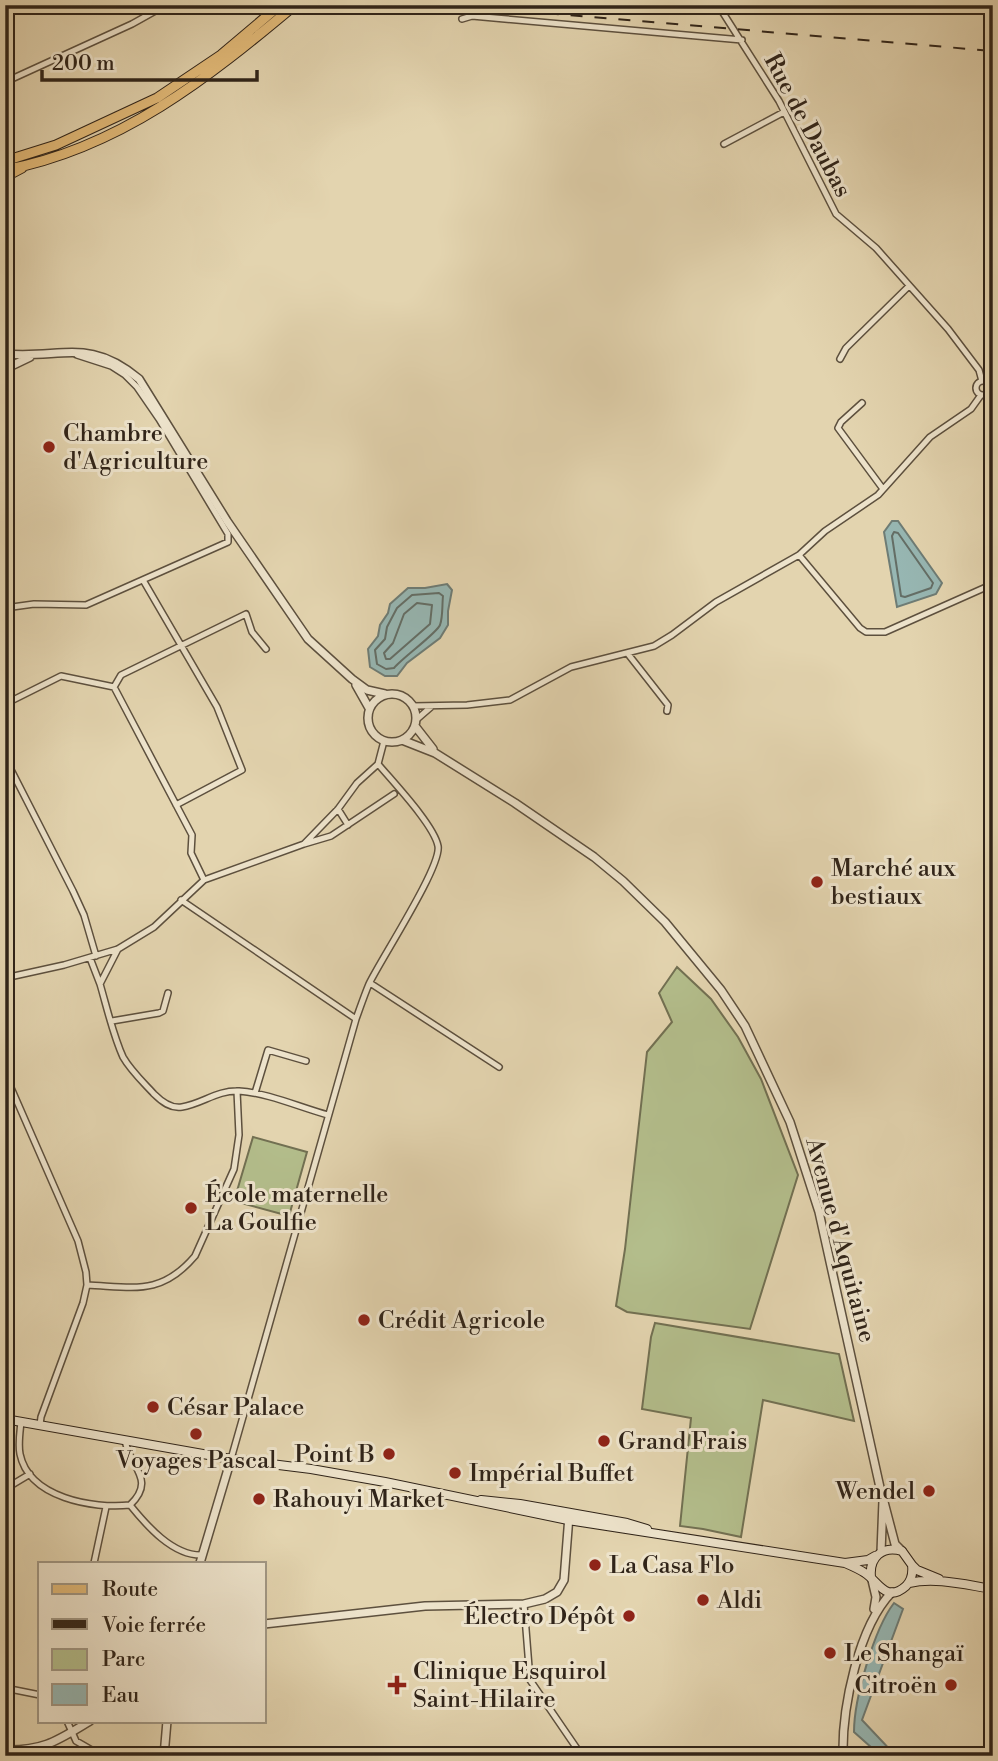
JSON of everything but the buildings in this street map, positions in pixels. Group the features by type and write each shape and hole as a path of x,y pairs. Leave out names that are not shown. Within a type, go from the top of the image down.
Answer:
{"main road":[{"path":"5,160 56,145 137,109 224,58 280,5"},
{"path":"5,170 63,154 129,125 172,101 295,5"},
{"path":"5,177 17,173 23,166"},
{"path":"5,1419 231,1459 311,1469 526,1512 611,1523 616,1521"},
{"path":"479,1501 516,1503 616,1521 664,1533 845,1563 868,1560 895,1549 902,1551 917,1570 945,1582"},
{"path":"569,1518 632,1531 664,1533"},
{"path":"871,1578 870,1569 878,1554"},
{"path":"845,1563 871,1578 882,1590 892,1592 921,1580 993,1589"},
{"path":"909,1583 912,1565"}],"street":[{"path":"5,82 132,24 166,5"},
{"name":"Rue de Daubas","path":"718,5 742,40 784,113 836,214 869,242 958,340 979,370 982,381"},
{"path":"462,19 472,16 742,40"},
{"path":"724,144 784,113"},
{"path":"840,359 846,348 909,286"},
{"path":"5,354 31,356 67,352 100,355 121,365 139,380 227,521 308,639 352,680 367,690 399,694 414,706 431,707 510,700 571,667 654,646 716,601 799,555 825,531 883,489 930,437 971,409 981,395 991,391 988,383 982,381 976,387 981,395"},
{"path":"5,608 19,605 86,605 228,542 228,534 137,387 111,366 67,352"},
{"path":"5,369 31,356"},
{"path":"862,403 838,428 883,489"},
{"path":"799,555 866,632 885,632 993,584"},
{"path":"143,580 217,707 242,770 176,805"},
{"path":"114,687 121,675 246,614 252,632 266,649"},
{"path":"628,654 668,705 667,711"},
{"path":"5,704 61,676 114,687"},
{"path":"352,680 367,701 368,724 372,732 384,741 402,740 431,707"},
{"path":"114,687 192,835 191,853 204,880"},
{"path":"369,708 378,697 385,694"},
{"path":"414,706 416,723"},
{"name":"Avenue d'Aquitaine","path":"416,723 435,753"},
{"name":"Avenue d'Aquitaine","path":"402,740 435,753 526,810 624,881 666,922 745,1026 790,1122 819,1212 883,1501 878,1554"},
{"path":"304,844 357,783 378,764 384,741"},
{"path":"5,758 84,915 100,984 123,1056 134,1074 170,1106 180,1108 218,1094 237,1091 255,1093 328,1115"},
{"path":"200,1562 356,1019 370,983 439,854 438,843 426,824 378,764"},
{"path":"5,978 118,949 154,927 204,880 331,836 394,794"},
{"path":"338,808 348,825"},
{"path":"181,900 356,1019"},
{"path":"100,984 118,949"},
{"path":"370,983 499,1067"},
{"path":"112,1021 159,1013 163,1010 168,993"},
{"path":"255,1093 268,1050 306,1061"},
{"path":"5,1074 78,1241 87,1285 83,1304 40,1425"},
{"path":"87,1285 152,1286 167,1281 195,1256 234,1169 238,1140 237,1091"},
{"path":"21,1422 20,1452 30,1474 56,1494 106,1507 130,1505 141,1491 141,1475 129,1457 125,1440"},
{"path":"5,1489 30,1474"},
{"path":"883,1501 895,1544 902,1551"},
{"path":"130,1505 159,1536 188,1552 202,1555"},
{"path":"94,1562 106,1507"},
{"path":"266,1625 425,1606 524,1604 553,1595 562,1586 569,1518"},
{"path":"843,1756 849,1690 876,1597 871,1578"},
{"path":"872,1616 892,1592"},
{"path":"524,1604 530,1680 582,1756"},
{"path":"5,1688 38,1695"},
{"path":"66,1722 84,1747 102,1756"},
{"path":"5,1750 40,1748 88,1722"},
{"path":"164,1756 167,1722"}],"green space":[{"path":"677,967 711,999 738,1037 761,1079 798,1175 750,1329 627,1312 616,1306 647,1052 672,1022 659,993"},
{"path":"253,1137 307,1152 289,1216 234,1201"},
{"path":"655,1323 839,1354 854,1421 763,1400 741,1537 680,1526 691,1418 642,1409"}],"water":[{"path":"892,521 898,521 942,583 936,594 897,607 884,532"},
{"path":"447,584 452,590 448,625 440,638 407,663 397,676 385,676 370,667 368,649 378,636 390,604 408,588"},
{"path":"894,1603 903,1609 862,1720 896,1756 881,1756 854,1732 855,1718 861,1684 879,1629"}],"railway":[{"path":"451,5 993,51"}],"place":[{"name":"Chambre d'Agriculture","path":"49,447"},
{"name":"Marché aux bestiaux","path":"817,882"},
{"name":"École maternelle La Goulfie","path":"191,1208"},
{"name":"Crédit Agricole","path":"364,1320"},
{"name":"César Palace","path":"153,1407"},
{"name":"Voyages Pascal","path":"196,1434"},
{"name":"Grand Frais","path":"604,1441"},
{"name":"Point B","path":"389,1454"},
{"name":"Impérial Buffet","path":"455,1473"},
{"name":"Wendel","path":"929,1491"},
{"name":"Rahouyi Market","path":"259,1499"},
{"name":"La Casa Flo","path":"595,1565"},
{"name":"Aldi","path":"703,1600"},
{"name":"Électro Dépôt","path":"629,1616"},
{"name":"Le Shangaï","path":"830,1653"},
{"name":"Clinique Esquirol Saint-Hilaire","path":"397,1685"},
{"name":"Citroën","path":"951,1685"}]}
